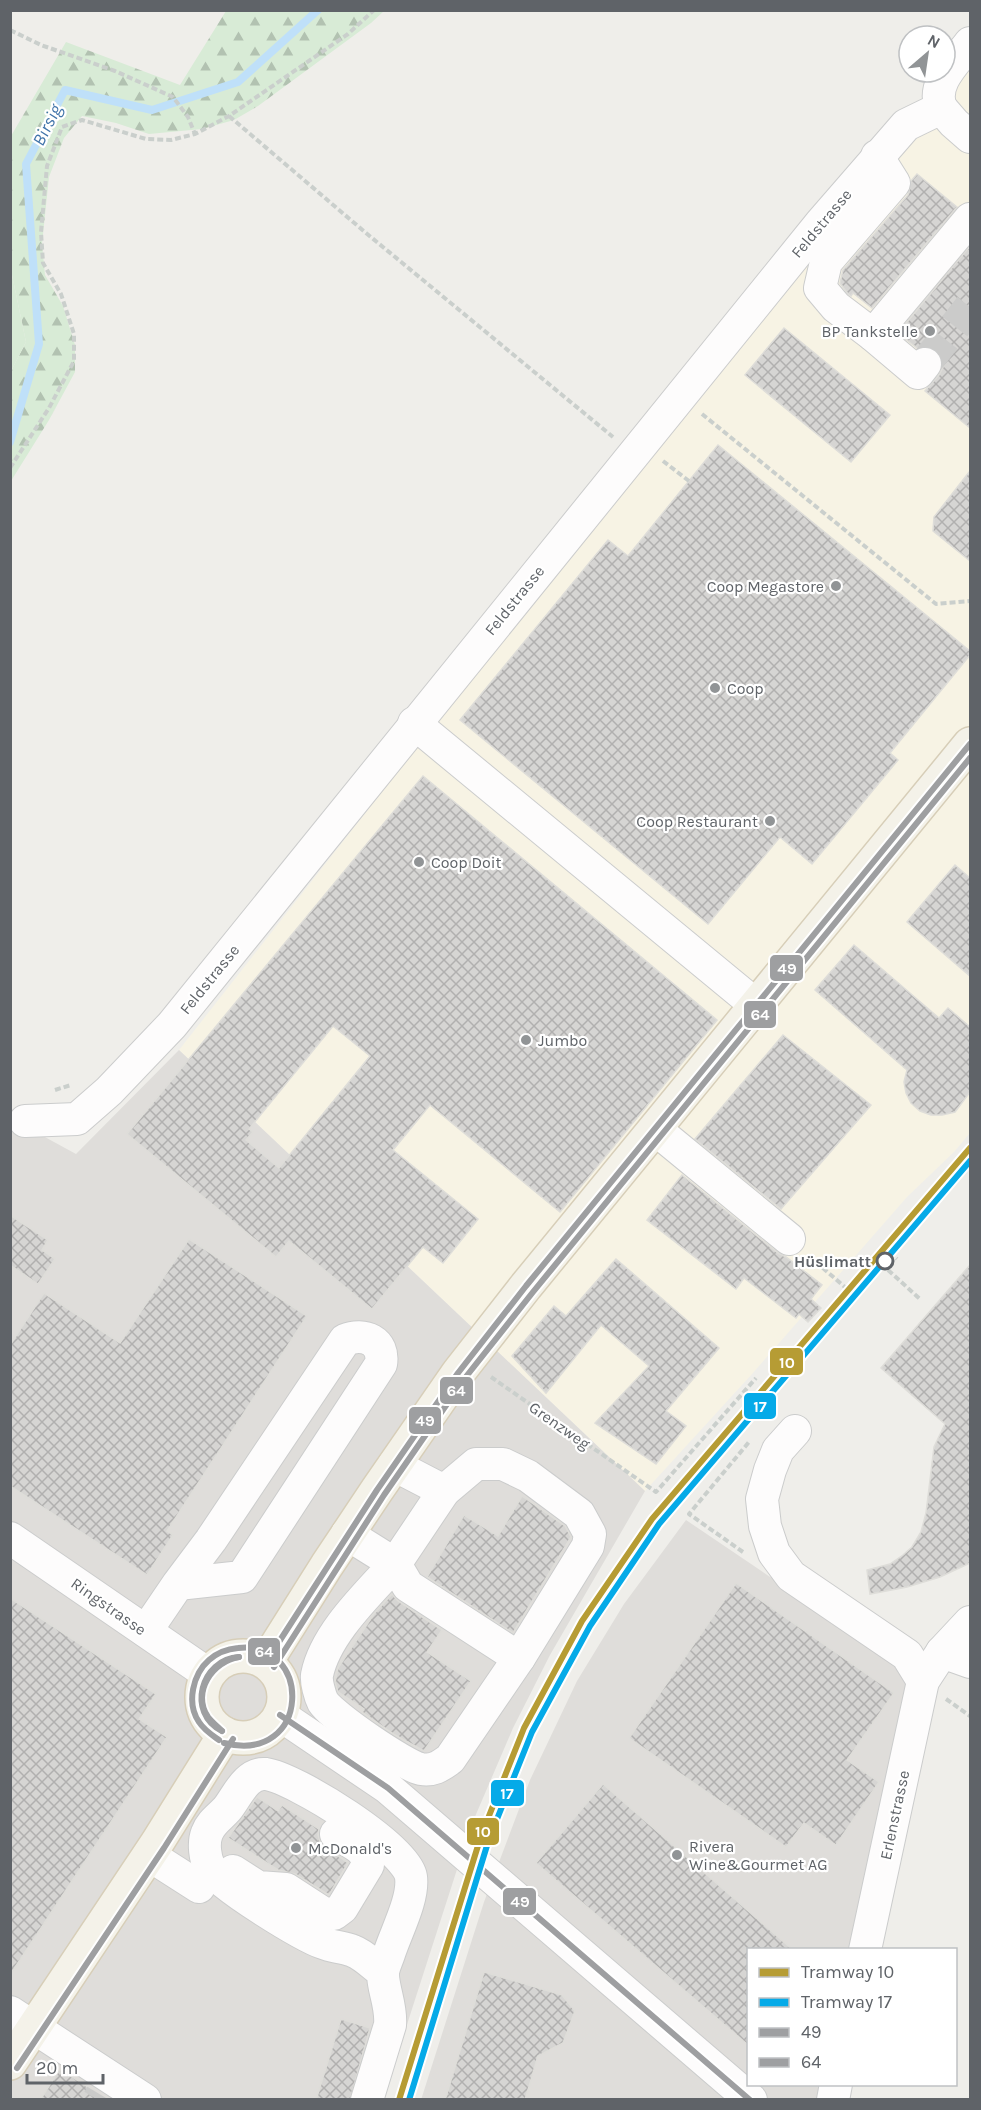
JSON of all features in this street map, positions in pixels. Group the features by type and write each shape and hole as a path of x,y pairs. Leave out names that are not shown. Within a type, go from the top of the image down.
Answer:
{"main road":[{"path":"266,1662 347,1534 458,1373 526,1286 970,744"},
{"path":"234,1656 256,1657 266,1662 275,1670 284,1692 284,1704 280,1716 274,1724 256,1736 246,1738 225,1734 205,1715 202,1687 208,1674 224,1660 234,1656"},
{"path":"10,2063 22,2020 149,1855 225,1734"}],"street":[{"path":"970,43 941,83 938,100 941,108 954,123 970,136"},
{"name":"Feldstrasse","path":"25,1121 76,1119 109,1091 172,1025 414,723 877,156 906,125 941,108"},
{"path":"877,156 894,183 826,262 820,288 836,307 918,373 925,364"},
{"path":"873,335 970,219"},
{"path":"414,723 757,1006"},
{"path":"655,1129 789,1239"},
{"path":"146,1631 178,1584 212,1540 345,1340 354,1336 370,1338 381,1351 381,1364 242,1577 178,1584"},
{"path":"795,1431 778,1450 762,1499 765,1526 774,1553 791,1576 907,1655 923,1681 942,1652 970,1622"},
{"path":"476,1464 503,1464 528,1476 579,1514 590,1534 588,1546 519,1658 450,1759 434,1770 418,1768 338,1718 322,1701 316,1678 325,1653 349,1615 396,1563 444,1491 476,1464"},
{"path":"394,1465 444,1491"},
{"path":"347,1534 396,1563 408,1586 519,1658"},
{"name":"Ringstrasse","path":"10,1538 208,1674"},
{"path":"942,1652 970,1662"},
{"name":"Erlenstrasse","path":"865,1948 923,1681"},
{"path":"280,1716 388,1788 751,2100"},
{"path":"266,1774 296,1809 364,1851 368,1857 368,1865 342,1908 334,1914 323,1913 286,1889 258,1887 224,1865 218,1843 228,1808 247,1782 257,1775 266,1774 302,1788 369,1830 405,1862 411,1874 411,1891 383,1972 391,2014 390,2025 367,2100"},
{"path":"228,1808 214,1821 206,1834 204,1848 210,1869 227,1886 302,1934 324,1944 355,1952 383,1972"},
{"path":"149,1855 199,1887"},
{"path":"22,2020 105,2086 145,2100"}],"path":[{"path":"10,468 49,408 74,360 74,334 61,294 43,263 41,232 47,166 62,127 82,120 146,139 171,140 195,134 229,116 348,34 374,10"},
{"path":"10,30 41,45 115,71 173,97 189,117 195,134"},
{"path":"229,116 366,233 634,454"},
{"path":"681,396 936,604 970,601"},
{"path":"789,1239 846,1288"},
{"path":"883,1246 897,1260"},
{"path":"888,1270 920,1299"},
{"name":"Grenzweg","path":"458,1373 491,1377 657,1492 756,1378"},
{"path":"747,1555 688,1514 752,1438"}],"shaded area":[{"path":"970,44 970,1133 954,1152 907,1197 752,1374 645,1491 179,1050 939,84 957,84 957,61"},
{"path":"179,1050 645,1491 550,1655 513,1728 471,1826 383,2099 11,2099 10,1118 76,1154"},
{"path":"686,1520 915,1675 854,1948 747,1948 747,2086 824,2086 820,2099 421,2100 484,1902 530,1780 577,1681 624,1604"}],"green space":[{"path":"226,11 384,11 258,106 234,120 202,129 149,134 116,123 82,116 64,138 49,177 42,244 45,275 63,306 75,345 75,372 49,420 11,481 11,371 26,342 11,270 11,136 66,42 180,85"},
{"path":"11,270 26,342 10,371"}],"building":[{"path":"917,174 957,207 872,308 853,293 851,296 848,294 840,283 843,270 908,195 911,181"},
{"name":"BP Tankstelle","path":"970,246 970,428 925,391 943,367 942,358 936,350 927,346 917,348 898,333"},
{"path":"784,328 890,415 851,462 745,375"},
{"name":"Coop","path":"718,445 970,651 970,655 890,753 898,760 812,864 780,837 708,924 460,720 608,540 628,556"},
{"path":"970,471 970,561 933,531 934,517"},
{"path":"423,776 717,1020 560,1212 430,1105 393,1150 478,1219 443,1263 423,1247 372,1309 289,1241 276,1257 127,1134","holes":["333,1026 370,1056 279,1168 246,1140 253,1132 249,1129"]},
{"path":"955,865 970,878 970,976 907,922"},
{"path":"854,945 939,1018 948,1008 970,1027 970,1092 955,1112 931,1115 920,1111 911,1103 906,1093 904,1082 907,1070 815,990"},
{"path":"783,1035 871,1105 781,1209 695,1139"},
{"path":"682,1175 778,1253 822,1285 811,1299 821,1308 808,1322 799,1314 796,1318 744,1278 736,1289 647,1220"},
{"path":"10,1215 48,1240 42,1250 55,1259 38,1284 10,1265"},
{"path":"189,1239 307,1316 167,1531 173,1535 147,1575 10,1486 10,1345 44,1293 120,1343"},
{"path":"616,1259 719,1348 666,1411 686,1426 656,1464 595,1423 649,1366 601,1325 546,1393 512,1356 554,1306 566,1316"},
{"path":"970,1265 970,1563 940,1577 907,1587 870,1594 867,1570 890,1564 903,1555 912,1547 921,1532 926,1513 934,1447 945,1424 881,1368"},
{"path":"522,1496 565,1526 571,1537 513,1633 427,1577 464,1515 498,1536"},
{"path":"736,1583 894,1693 847,1760 879,1782 836,1845 804,1823 786,1847 629,1738"},
{"path":"392,1594 398,1601 442,1630 427,1652 471,1681 424,1751 395,1735 362,1712 364,1709 338,1692 335,1682 338,1668 374,1614"},
{"path":"10,1598 156,1694 139,1719 167,1737 10,1975"},
{"path":"603,1784 791,1948 747,1948 747,2044 536,1863"},
{"name":"McDonald's","path":"257,1797 278,1811 282,1805 319,1829 321,1844 348,1863 329,1895 295,1874 278,1870 228,1838"},
{"path":"484,1972 562,1995 575,2011 563,2043 538,2056 525,2100 445,2100"},
{"path":"341,2019 370,2028 350,2100 316,2100"},
{"path":"60,2069 108,2100 40,2100"}],"waterway":[{"name":"Birsig","path":"10,442 39,344 26,164 65,90 152,110 238,82 318,10"}],"tunnel":[{"path":"925,364 970,307"},
{"path":"98,2100 101,2095"}],"tram line":[{"name":"10","path":"399,2100 481,1836 524,1728 582,1621 652,1519 970,1148"},
{"name":"17","path":"409,2100 489,1839 532,1732 590,1626 659,1524 970,1161"}],"transit line":[{"name":"49","path":"266,1662 377,1490 458,1373 526,1286 970,744"},
{"name":"64","path":"274,1667 384,1495 465,1378 970,758"},
{"name":"64","path":"219,1740 203,1727 195,1714 192,1698 195,1681 203,1666 223,1651 238,1648 263,1650 280,1662 290,1680 292,1700 287,1720 274,1736 253,1745 224,1743"},
{"name":"49","path":"222,1731 211,1723 204,1712 203,1688 207,1677 215,1667 226,1660 239,1657"},
{"name":"49","path":"222,1731 208,1717 203,1707 203,1688 213,1671 239,1657"},
{"name":"49","path":"280,1715 388,1788 750,2100"},
{"name":"64","path":"17,2068 164,1848 233,1739"}],"place":[{"name":"BP Tankstelle","path":"930,331"},
{"name":"Coop Megastore","path":"836,586"},
{"name":"Coop","path":"715,688"},
{"name":"Coop Restaurant","path":"770,821"},
{"name":"Coop Doit","path":"419,862"},
{"name":"Jumbo","path":"526,1040"},
{"name":"Hüslimatt","path":"885,1261"},
{"name":"McDonald's","path":"296,1848"},
{"name":"Rivera Wine&Gourmet AG","path":"677,1855"}]}
